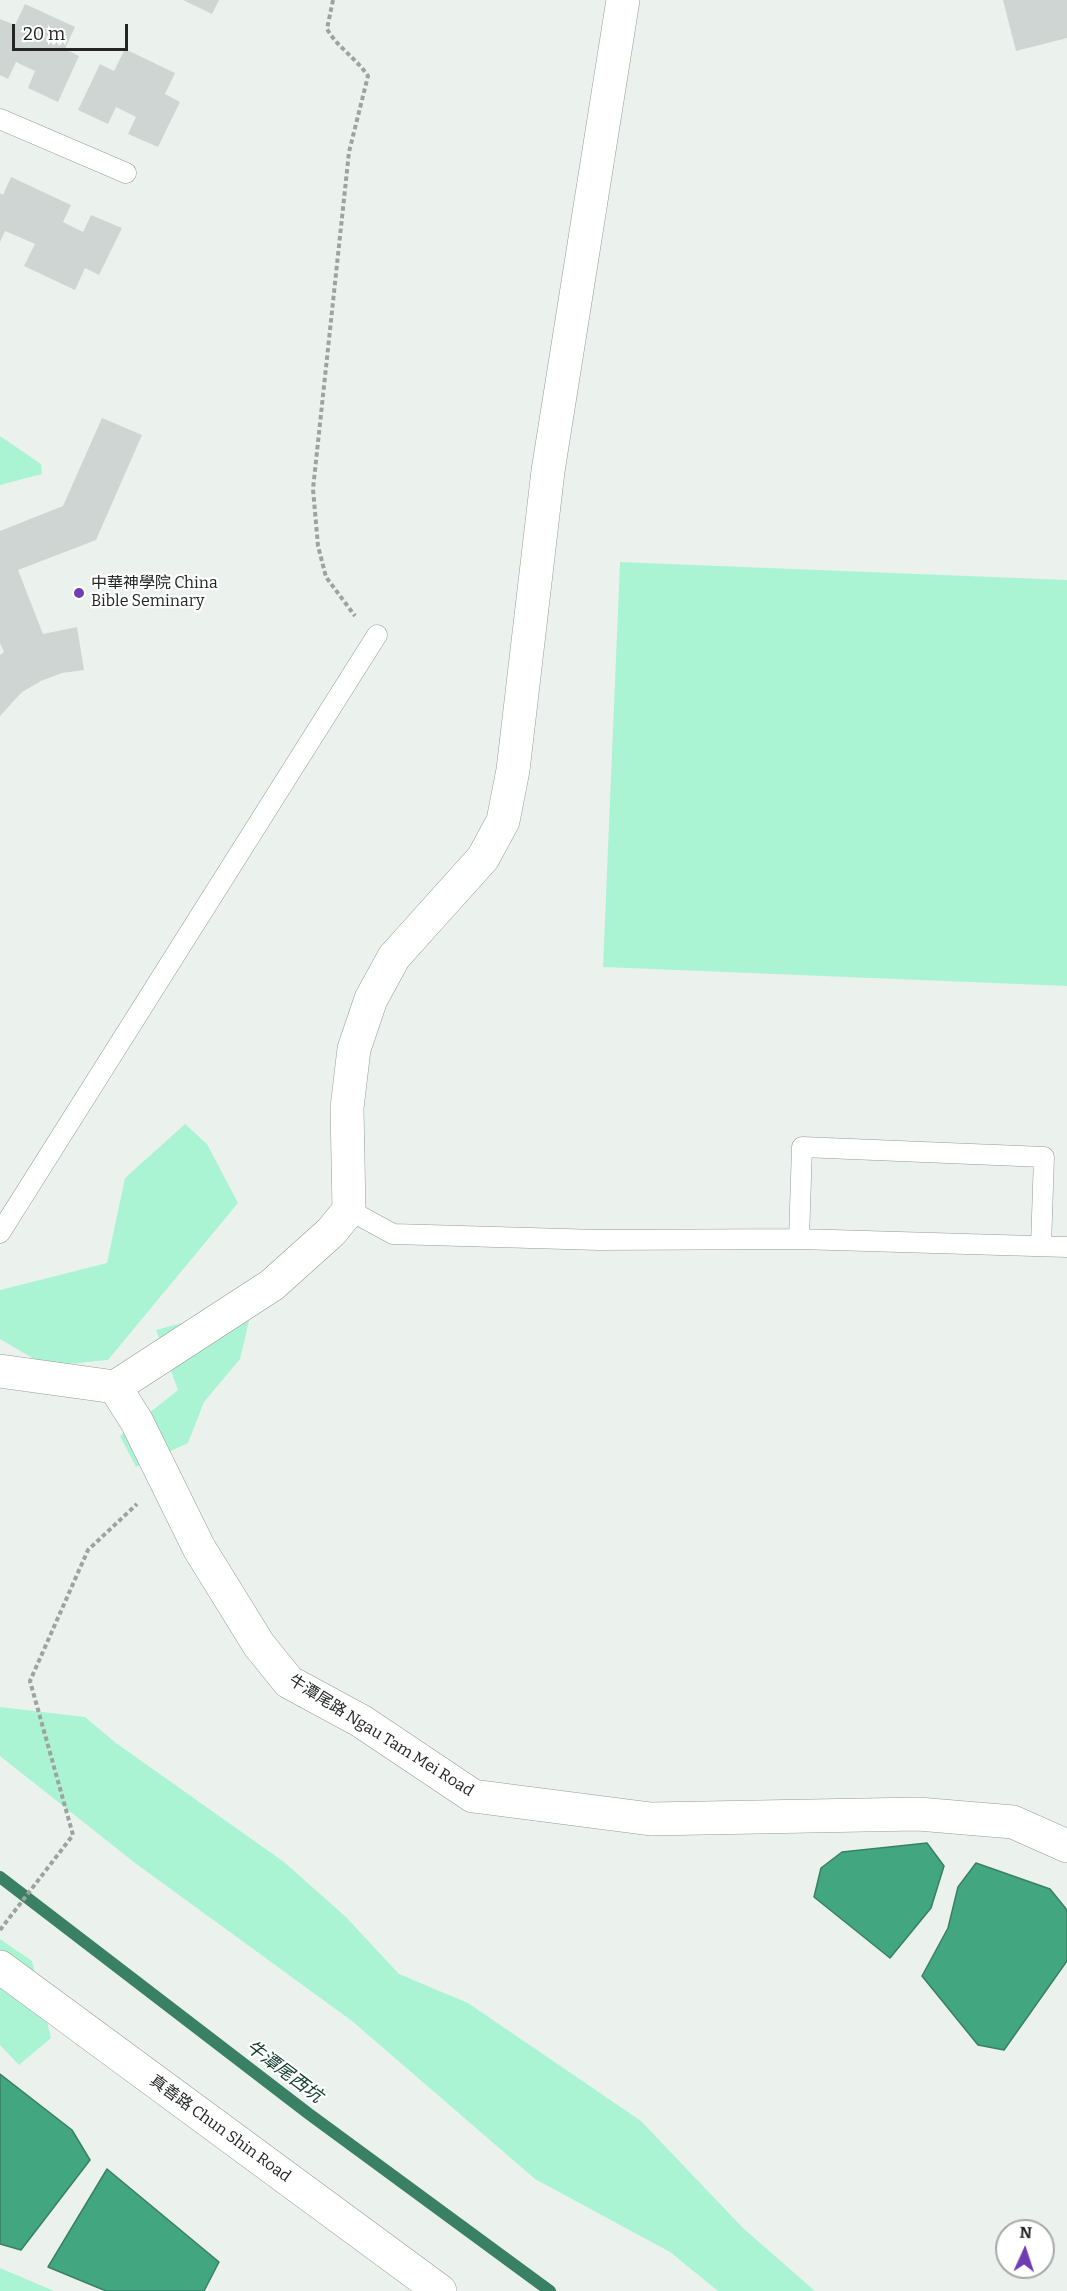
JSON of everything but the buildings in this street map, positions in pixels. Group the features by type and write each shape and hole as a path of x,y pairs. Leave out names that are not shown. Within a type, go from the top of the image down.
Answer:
{"street":[{"path":"0,1371 115,1387 272,1285 331,1232 348,1210 347,1108 354,1048 371,999 394,957 483,858 503,821 513,770 548,471 623,0"},
{"name":"牛潭尾路 Ngau Tam Mei Road","path":"115,1387 137,1422 200,1548 259,1645 289,1682 361,1721 472,1796 651,1819 918,1814 1013,1822 1067,1846"},
{"name":"真善路 Chun Shin Road","path":"0,1967 440,2291"}],"lane":[{"path":"0,119 126,173"},
{"path":"0,1233 376,638"},
{"path":"799,1239 802,1147 1044,1157 1041,1246"},
{"path":"348,1210 393,1234 599,1240 799,1239 1067,1247"}],"path":[{"path":"333,0 327,29 337,45 360,63 368,76 349,152 314,489 318,546 326,577 376,638"},
{"path":"0,1930 73,1835 30,1681 88,1550 163,1478"}],"shaded area":[{"path":"0,436 41,464 42,474 0,485"},
{"path":"620,562 1067,580 1067,986 603,967"},
{"path":"185,1124 207,1144 238,1203 108,1360 46,1366 0,1339 0,1290 107,1263 125,1178"},
{"path":"253,1304 240,1359 204,1402 188,1443 136,1467 120,1436 178,1390 156,1330"},
{"path":"0,1707 85,1717 116,1743 284,1862 346,1917 399,1974 468,2003 641,2121 743,2228 815,2291 718,2291 670,2252 535,2179 352,2021 135,1863 0,1756"},
{"path":"927,1843 944,1866 931,1908 890,1958 814,1897 821,1868 842,1852"},
{"path":"976,1863 1050,1889 1067,1910 1067,1961 1004,2050 978,2045 922,1976 948,1928 958,1887"},
{"path":"0,1939 32,1961 51,2038 19,2065 0,2045"},
{"path":"0,2074 72,2130 90,2160 21,2250 0,2244"},
{"path":"107,2169 219,2262 204,2291 106,2291 48,2267"},
{"path":"0,2268 54,2291 0,2291"}],"waterway":[{"name":"牛潭尾西坑","path":"0,1877 309,2114 550,2291"}],"place":[{"name":"中華神學院 China Bible Seminary","path":"79,593"}]}
